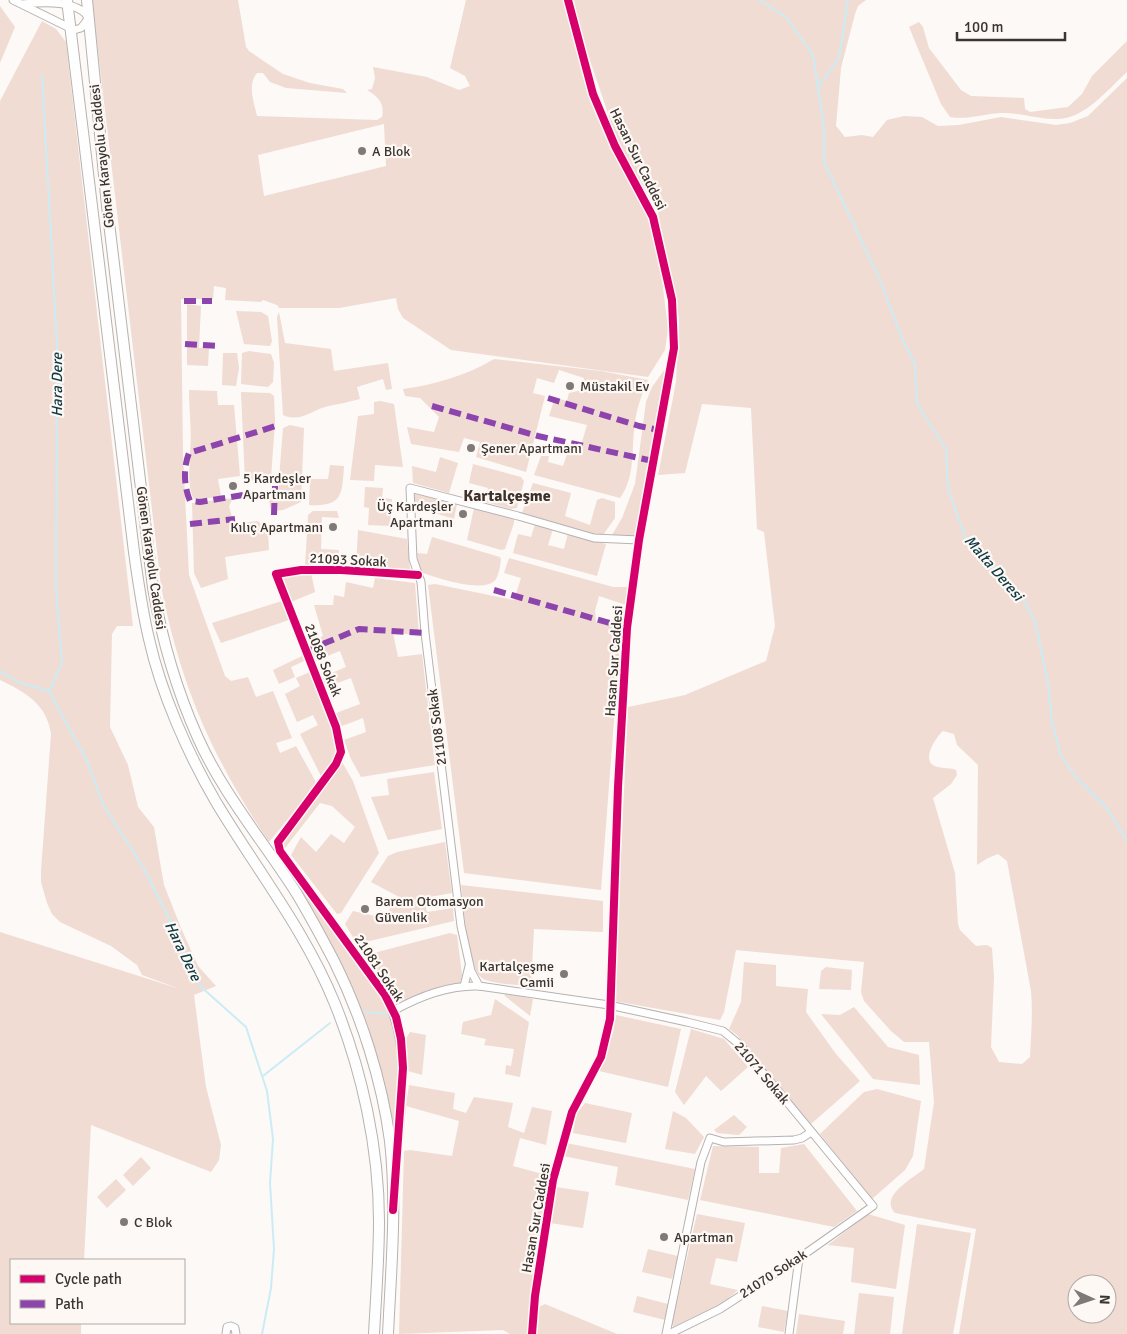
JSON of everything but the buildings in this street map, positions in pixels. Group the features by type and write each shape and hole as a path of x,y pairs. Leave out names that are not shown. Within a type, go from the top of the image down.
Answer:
{"highway":[{"name":"Gönen Karayolu Caddesi","path":"66,0 134,552 149,641 175,715 197,764 216,801 304,939 347,1036 367,1111 377,1185 379,1237 374,1334"},
{"name":"Gönen Karayolu Caddesi","path":"87,0 107,206 153,588 161,635 176,684 198,739 225,787 296,893 334,962 348,994 384,1105 390,1142 393,1210 388,1334"}],"street":[{"path":"14,0 69,29 79,29 88,18 80,5 66,0 22,4"},
{"name":"Hasan Sur Caddesi","path":"532,1334 535,1296 553,1180 572,1112 601,1057 609,1026 618,787 627,628 639,540 674,348 672,300 653,217 615,146 593,94 568,0"},
{"name":"21108 Sokak","path":"479,986 469,965 460,913 422,589 413,559 410,488 518,516 589,537 639,540"},
{"name":"21093 Sokak","path":"276,574 301,570 341,570 418,575"},
{"name":"21088 Sokak","path":"276,574 332,713 341,747 340,756"},
{"name":"21081 Sokak","path":"340,756 279,838 280,851 355,951 393,1011 401,1039 403,1068 393,1210"},
{"name":"21108 Sokak","path":"464,986 469,965"},
{"name":"21071 Sokak","path":"393,1011 418,998 464,986 479,986 609,1005 723,1031 733,1038 873,1206"},
{"path":"668,1334 701,1162 710,1138 724,1142 794,1140 802,1138 811,1132"},
{"name":"21070 Sokak","path":"668,1334 720,1309 799,1258 873,1206"},
{"path":"789,1334 799,1258"},
{"path":"226,1334 227,1327 231,1326 235,1328 236,1334"}],"shaded area":[{"path":"92,0 238,0 246,47 249,51 283,74 310,83 343,89 347,93 286,88 270,82 263,73 257,73 252,83 252,88 257,116 377,120 382,117 381,104 367,90 372,89 375,78 373,67 427,77 459,90 470,86 465,76 450,68 466,0 565,0 588,90 611,149 647,212 659,254 668,329 665,350 648,377 451,350 403,318 398,309 396,298 339,308 279,308 277,305 263,300 261,302 225,300 226,288 214,286 213,299 181,299 183,455 189,575 225,676 231,681 248,677 256,697 273,691 292,738 276,743 280,753 296,746 317,784 269,842 231,780 201,720 178,657 161,586","holes":["384,124 386,166 264,196 258,155"]},
{"path":"574,0 866,0 858,6 855,14 841,68 836,126 845,137 862,135 873,137 887,120 904,116 922,117 938,126 959,125 1001,117 1056,125 1070,123 1088,116 1127,78 1127,1334 959,1334 976,1229 895,1213 891,1207 891,1200 899,1188 924,1169 934,1102 929,1042 904,1042 891,1031 864,1001 861,992 864,962 736,950 724,1012 720,1020 614,1001 628,707 685,695 766,661 775,626 764,532 757,529 751,408 702,404 685,473 658,475 676,382 679,318 658,212 618,143 577,22","holes":["943,731 954,734 957,745 978,765 977,865 998,854 1007,861 1031,991 1030,1057 1022,1064 999,1062 991,1047 994,977 992,948 987,945 976,946 960,930 958,924 955,873 933,798 951,784 957,775 956,770 933,765 929,757 934,742"]},
{"path":"0,6 15,27 0,63"},
{"path":"42,21 56,29 66,42 133,626 117,626 112,634 110,727 128,765 138,807 154,827 164,885 181,928 198,966 216,986 194,995 206,1087 221,1145 219,1160 211,1172 91,1125 84,1259 10,1259 10,1324 81,1324 81,1334 0,1334 0,932 180,989 142,975 137,965 111,946 60,922 52,914 41,882 51,734 49,724 40,707 33,700 18,689 0,680 0,101"},
{"path":"919,22 923,27 929,48 961,90 971,96 1024,98 1025,109 1030,112 1068,107 1082,94 1092,76 1127,41 1127,72 1096,102 1078,114 1068,117 1051,119 1007,113 963,118 950,117 941,104 909,27"},
{"path":"187,304 201,306 199,348 209,348 208,366 187,365"},
{"path":"236,311 261,312 268,316 272,341 270,346 244,344"},
{"path":"279,312 285,343 331,349 334,371 388,363 392,389 386,390 383,379 357,387 360,399 328,406 300,417 295,418 283,415 277,317"},
{"path":"249,351 271,354 274,363 273,382 268,387 241,384 242,353"},
{"path":"223,353 237,353 239,368 236,386 222,385"},
{"path":"494,359 601,371 648,380 636,416 629,481 620,498 534,475 541,456 549,456 548,462 563,466 569,448 579,452 587,425 549,416 555,398 567,401 569,393 582,390 584,378 559,370 554,383 537,378 533,393 545,396 526,472 476,457 480,442 464,438 459,452 411,444 407,427 434,432 439,417 420,398 405,396 403,389 450,378 473,370"},
{"path":"668,365 634,538 612,535 622,518 635,484 646,402 652,387"},
{"path":"189,390 217,391 218,405 234,405 240,476 218,479 221,496 198,500 193,498 191,492 189,475 191,437"},
{"path":"241,392 270,393 274,396 275,421 271,478 245,481"},
{"path":"380,401 394,404 403,467 375,465 374,481 350,480 358,416 374,414 374,402"},
{"path":"290,425 304,428 301,502 283,510 271,511 268,497 278,492 283,428"},
{"path":"440,457 458,463 449,493 413,483 412,466 436,472"},
{"path":"473,464 521,477 524,481 517,508 511,509 485,502 488,488 469,483"},
{"path":"330,465 344,466 341,491 338,497 329,504 309,505 310,479 328,479"},
{"path":"533,483 571,493 565,516 590,525 597,500 602,498 615,502 615,518 603,535 592,534 522,513"},
{"path":"365,487 383,488 382,498 392,499 390,526 368,525 369,508 364,507"},
{"path":"414,491 457,504 454,519 415,507"},
{"path":"233,498 229,506 233,521 239,523 258,521 268,531 269,550 225,557 228,579 201,588 194,573 192,503"},
{"path":"474,508 514,518 505,549 501,550 467,540"},
{"path":"313,511 337,511 339,518 322,517 321,549 339,550 338,567 305,567 308,515"},
{"path":"535,524 553,529 548,545 564,549 568,533 606,544 597,576 513,553 518,534 531,537"},
{"path":"358,530 407,539 410,569 387,571 356,568"},
{"path":"432,537 500,557 500,567 496,579 482,585 471,585 448,581 420,572 417,553 427,554"},
{"path":"509,558 613,587 629,587 626,605 599,596 595,611 596,622 621,629 601,890 464,873 428,585 435,584 514,600 521,578 504,573"},
{"path":"311,573 315,592 291,602 284,580 285,575"},
{"path":"375,578 415,583 419,635 393,633 398,657 422,654 435,765 361,777 351,759 344,740 366,732 363,718 342,726 336,713 360,704 351,678 326,687 322,677 346,667 340,651 315,661 308,644 323,636 314,605 333,605 334,595 344,597 346,582 373,588"},
{"path":"282,601 289,620 221,643 212,623"},
{"path":"302,656 304,661 291,667 295,677 279,684 273,670"},
{"path":"310,672 337,743 333,762 325,776 321,776 300,734 318,725 313,715 297,722 285,694 300,686 296,678"},
{"path":"342,762 353,781 379,853 341,913 337,914 291,855 301,837 316,852 331,834 344,843 355,827 332,806 320,803 285,848 283,841 290,828"},
{"path":"434,772 442,829 388,840 371,797 389,795 387,779"},
{"path":"445,842 452,893 424,898 427,912 453,908 454,921 357,944 345,924 353,911 384,918 392,906 401,898 371,882 388,856 397,852"},
{"path":"297,879 389,1010 398,1039 399,1081 394,1142 380,1070 361,1009 344,971 295,881"},
{"path":"461,885 603,901 603,932 534,929 531,986 491,982 482,978 472,962"},
{"path":"450,933 457,935 462,975 460,984 403,1001 395,999 368,957 370,954"},
{"path":"744,962 776,965 776,986 808,989 806,1012 836,1054 860,1081 811,1124 737,1035 729,1029 741,1002"},
{"path":"826,967 852,970 851,990 819,989 821,971"},
{"path":"504,993 533,999 530,1016 505,996"},
{"path":"495,999 529,1022 520,1077 505,1074 506,1065 511,1066 514,1049 484,1045 486,1039 461,1034 463,1022 491,1015"},
{"path":"854,1007 888,1047 919,1055 920,1085 873,1079 821,1014 840,1015"},
{"path":"616,1015 681,1029 668,1087 599,1071 613,1033"},
{"path":"691,1029 724,1039 748,1067 721,1091 706,1076 684,1105 675,1092"},
{"path":"410,1032 426,1035 422,1075 408,1071 405,1040"},
{"path":"409,1085 455,1093 453,1109 466,1113 474,1097 513,1103 508,1127 524,1133 532,1107 552,1111 546,1145 520,1138 513,1166 550,1176 527,1334 510,1334 503,1330 399,1334 404,1151 410,1150 452,1156 459,1121 406,1106"},
{"path":"877,1089 921,1101 913,1156 905,1170 872,1199 820,1134 864,1092"},
{"path":"585,1103 632,1113 626,1143 573,1133 576,1114"},
{"path":"673,1111 686,1118 704,1137 695,1154 665,1149"},
{"path":"734,1115 747,1127 739,1135 717,1133 714,1130"},
{"path":"566,1143 695,1169 688,1200 615,1185 618,1167 563,1156"},
{"path":"804,1144 857,1211 834,1227 700,1200 713,1146 759,1147 759,1173 779,1173 781,1148"},
{"path":"141,1157 151,1168 133,1186 123,1175"},
{"path":"116,1179 126,1190 107,1208 97,1197"},
{"path":"556,1187 589,1192 583,1228 550,1223"},
{"path":"697,1214 745,1223 737,1262 716,1258 710,1284 738,1290 723,1303 673,1327 672,1323"},
{"path":"868,1214 905,1225 896,1289 851,1282 854,1248 828,1245"},
{"path":"917,1224 971,1233 953,1334 902,1334"},
{"path":"648,1249 678,1256 672,1279 642,1272"},
{"path":"859,1293 894,1297 890,1334 854,1334"},
{"path":"637,1296 668,1304 665,1320 633,1312"},
{"path":"545,1304 617,1334 536,1334 539,1307"},
{"path":"762,1306 788,1311 784,1332 758,1327"},
{"path":"799,1314 845,1321 843,1334 796,1334"}],"waterway":[{"name":"Malta Deresi","path":"759,0 786,17 813,55 824,128 824,162 880,280 901,336 915,364 917,404 946,449 948,489 965,537 1021,595 1035,621 1048,683 1052,722 1061,756 1077,778 1106,807 1127,841"},
{"name":"Malta Deresi","path":"818,87 839,58 848,0"},
{"name":"Hara Dere","path":"42,76 57,344 56,590 62,663 50,690"},
{"name":"Hara Dere","path":"0,671 18,682 49,691 87,761 104,806 144,869 177,934 199,985 246,1027 267,1091 273,1139 270,1183 274,1249 271,1288 262,1334"},
{"path":"365,1012 388,1014"},
{"path":"263,1076 330,1023"}],"marked path":[{"path":"184,301 212,301"},
{"path":"185,344 219,346"},
{"path":"548,398 639,426 659,430"},
{"path":"432,406 538,436 653,461"},
{"path":"243,495 200,502 190,501 186,490 185,477 189,453 279,425"},
{"path":"274,515 275,486"},
{"path":"190,524 235,519"},
{"path":"494,590 627,628"},
{"path":"306,651 359,629 425,633"}],"cycle path":[{"path":"532,1334 535,1296 553,1180 572,1112 601,1057 610,1019 618,787 627,628 639,540 674,348 672,300 653,217 615,146 593,94 568,0"},
{"path":"393,1210 403,1068 401,1039 396,1017 385,995 280,851 278,842 336,764 341,752 336,727 276,574 301,570 341,570 418,575"}],"place":[{"name":"A Blok","path":"362,151"},
{"name":"Müstakil Ev","path":"570,386"},
{"name":"Şener Apartmanı","path":"471,448"},
{"name":"5 Kardeşler Apartmanı","path":"233,486"},
{"name":"Üç Kardeşler Apartmanı","path":"463,514"},
{"name":"Kılıç Apartmanı","path":"333,527"},
{"name":"Barem Otomasyon Güvenlik","path":"365,909"},
{"name":"Kartalçeşme Camii","path":"564,974"},
{"name":"C Blok","path":"124,1222"},
{"name":"Apartman","path":"664,1237"}],"district":[{"name":"Kartalçeşme","path":"507,496"}]}
